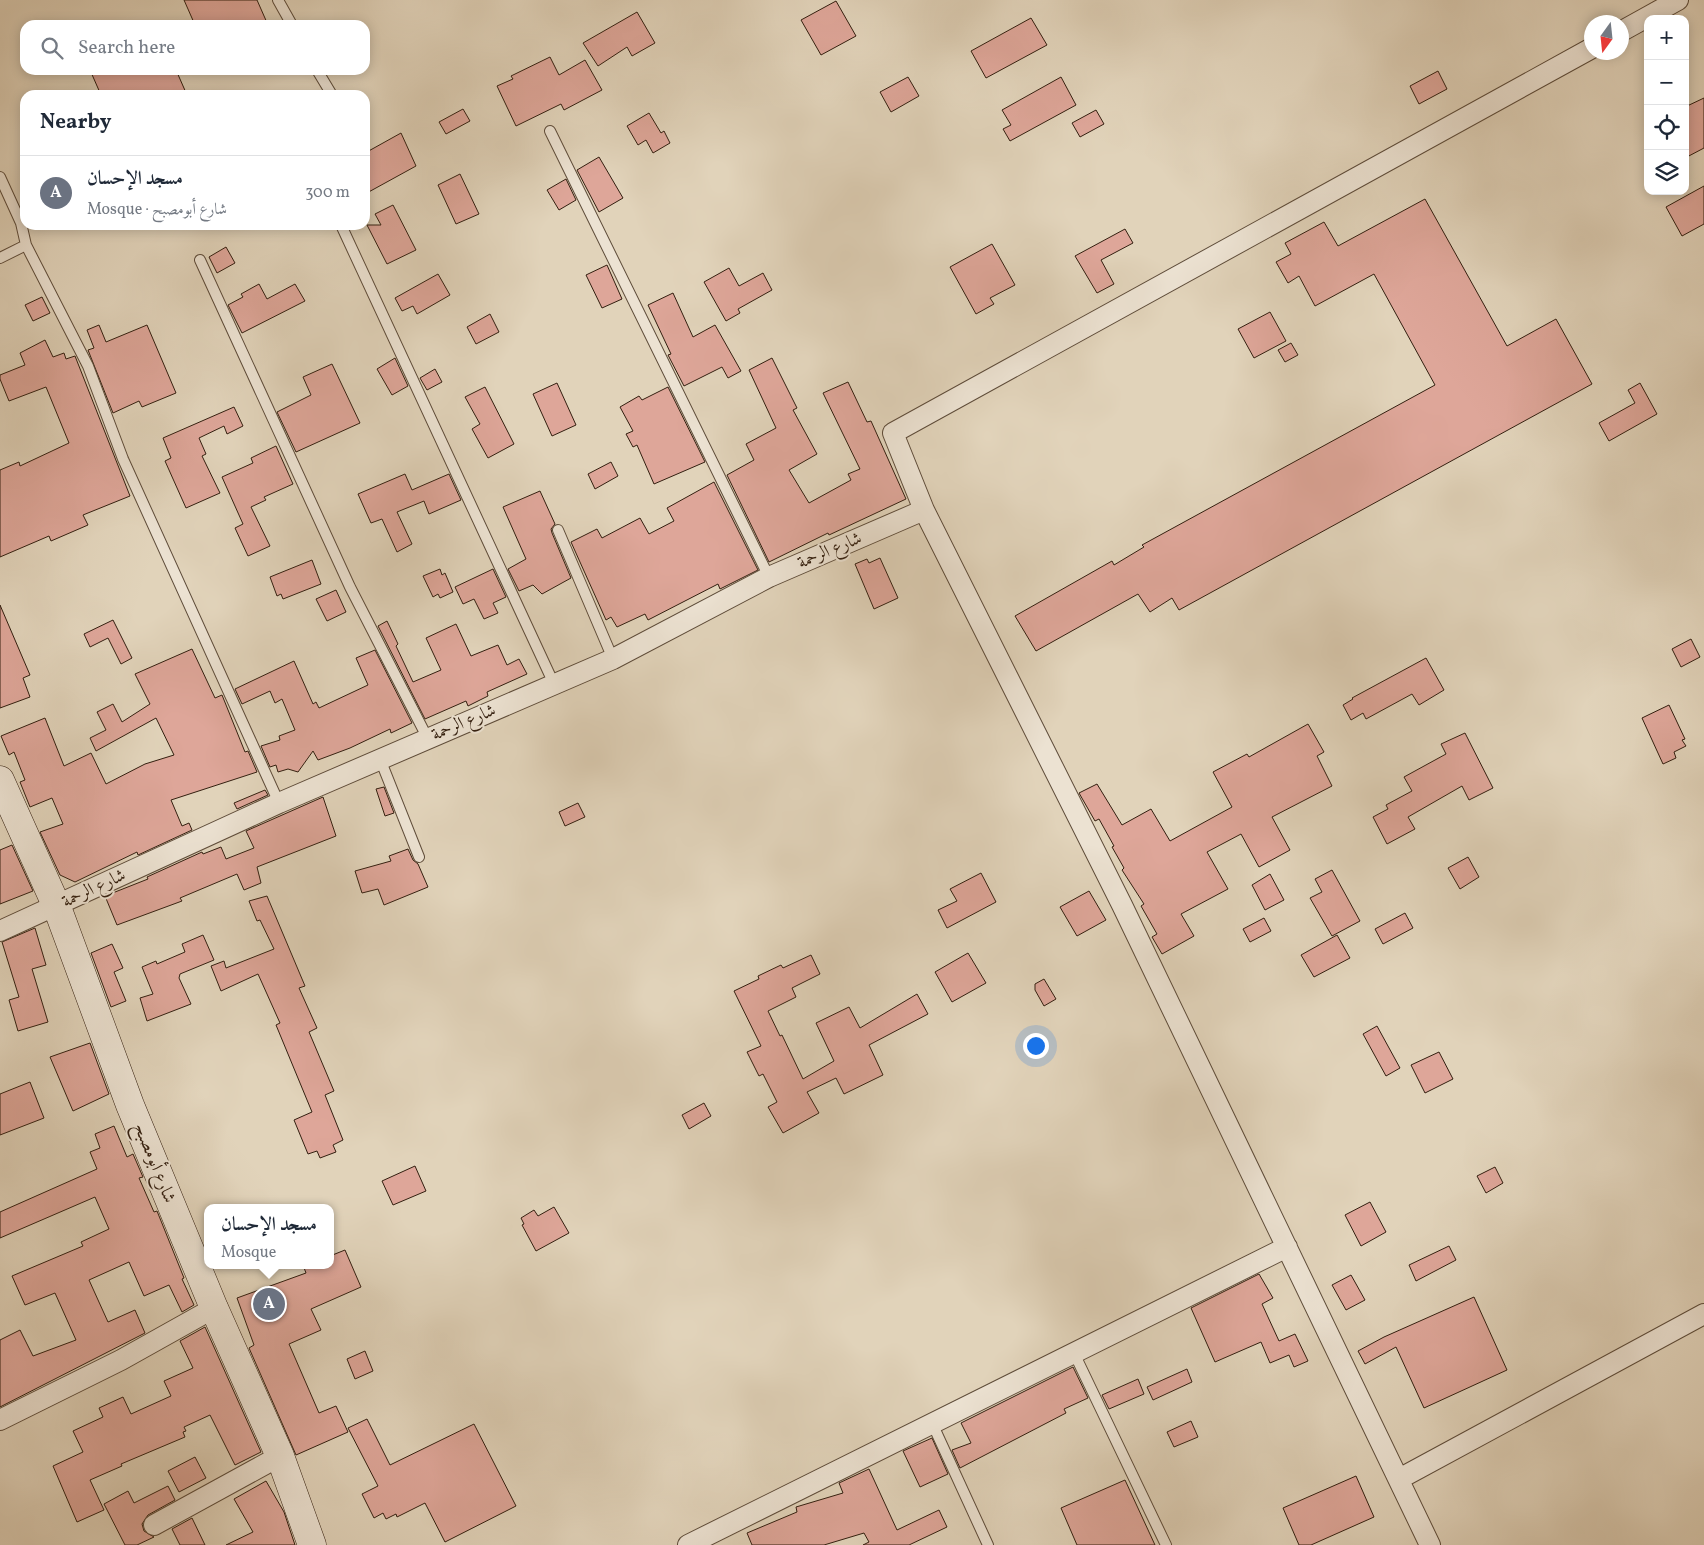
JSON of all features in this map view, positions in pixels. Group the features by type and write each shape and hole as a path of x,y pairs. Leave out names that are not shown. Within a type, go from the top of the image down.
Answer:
{"street":[{"path":"1629,27 1678,0"},
{"path":"1430,1545 1122,905 924,510 893,433 1584,52"},
{"name":"شارع الرحمة","path":"0,931 279,803 613,658 770,577 924,510"},
{"name":"شارع أبومصبح","path":"0,780 57,906 130,1105 214,1308 280,1456 312,1545"},
{"path":"688,1545 1287,1247"},
{"path":"0,1420 121,1360 214,1308"},
{"path":"1399,1479 1704,1314"},
{"path":"154,1525 280,1456"}],"lane":[{"path":"278,0 289,20"},
{"path":"320,75 329,90"},
{"path":"550,131 770,577"},
{"path":"0,178 20,221"},
{"path":"23,230 26,245 88,366 122,458 279,803"},
{"path":"343,230 554,684"},
{"path":"0,258 26,245"},
{"path":"200,260 350,588 428,739"},
{"path":"558,530 613,658"},
{"path":"380,759 419,857"},
{"path":"1074,1353 1166,1545"},
{"path":"932,1423 988,1545"}],"building":[{"path":"184,0 257,0 266,20 193,20"},
{"path":"836,1 856,36 821,55 801,20"},
{"path":"637,12 655,43 632,56 627,47 598,66 583,43"},
{"path":"1031,18 1047,45 986,78 971,51"},
{"path":"550,57 559,75 585,60 602,90 564,110 561,104 516,126 497,86 513,79 511,76"},
{"path":"1438,71 1447,89 1419,104 1410,86"},
{"path":"92,75 178,75 185,90 99,90"},
{"path":"908,77 919,96 891,112 880,92"},
{"path":"1061,77 1076,105 1010,141 1003,129 1011,125 1002,110"},
{"path":"1704,98 1704,148 1689,156 1689,150 1689,105"},
{"path":"463,109 470,121 446,134 439,122"},
{"path":"1096,110 1104,124 1080,137 1072,123"},
{"path":"649,113 661,133 664,131 670,143 653,153 646,140 638,145 627,126"},
{"path":"401,133 416,166 370,191 370,150"},
{"path":"599,157 623,198 599,212 577,170"},
{"path":"460,174 479,214 456,224 438,185"},
{"path":"566,179 576,200 559,210 547,190"},
{"path":"1704,186 1704,224 1682,236 1666,207"},
{"path":"1425,199 1507,346 1556,319 1592,384 1179,610 1172,598 1150,612 1138,594 1036,651 1015,616 1112,561 1114,565 1144,547 1142,545 1435,385 1374,274 1315,306 1299,276 1288,283 1276,262 1291,254 1285,243 1324,222 1338,246"},
{"path":"393,205 416,250 387,264 370,230 370,225 381,225 375,214"},
{"path":"1125,229 1133,243 1101,260 1114,284 1097,293 1075,256"},
{"path":"992,244 1015,285 990,298 994,304 976,314 950,267"},
{"path":"226,247 235,263 217,273 209,257"},
{"path":"607,265 622,299 602,308 586,275"},
{"path":"729,268 739,286 763,273 772,290 738,309 740,313 726,321 704,282"},
{"path":"438,274 450,295 417,314 413,306 402,311 395,298"},
{"path":"259,284 267,299 295,284 305,301 242,333 228,305 243,297 241,294"},
{"path":"673,293 693,337 715,325 741,371 728,378 722,367 684,386 668,355 671,354 648,305"},
{"path":"42,297 50,313 33,321 25,305"},
{"path":"1270,312 1286,341 1254,358 1238,329"},
{"path":"490,314 499,332 476,344 467,327"},
{"path":"99,325 106,342 147,325 176,393 142,407 139,401 113,413 88,350 94,348 87,330"},
{"path":"45,340 53,357 64,353 66,359 75,356 130,496 83,515 88,525 51,541 49,536 0,557 0,470 19,462 20,466 69,443 46,387 9,401 0,379 0,375 25,365 20,353"},
{"path":"1291,343 1298,355 1285,362 1278,350"},
{"path":"395,358 408,386 392,395 377,369"},
{"path":"772,358 797,408 793,410 817,454 789,470 809,503 851,480 848,474 860,469 823,393 848,382 867,422 871,421 906,499 829,535 828,533 769,562 727,475 754,460 746,444 776,428 749,370"},
{"path":"332,364 360,423 296,452 277,412 311,395 303,377"},
{"path":"435,369 442,382 427,390 420,378"},
{"path":"557,383 576,425 552,436 533,394"},
{"path":"1640,383 1657,414 1609,441 1599,423 1635,403 1628,390"},
{"path":"485,387 514,444 488,458 472,429 480,424 465,397"},
{"path":"668,387 705,462 654,484 637,445 633,447 626,434 633,431 620,407 639,396 642,400"},
{"path":"234,407 243,426 227,434 224,426 199,438 206,454 202,456 220,493 186,508 165,461 171,458 163,438"},
{"path":"276,446 293,484 264,497 266,500 251,507 270,546 248,556 235,528 243,524 222,477 253,463 251,458"},
{"path":"611,462 618,476 595,489 588,474"},
{"path":"405,474 412,490 449,474 461,500 429,514 424,501 397,512 412,544 397,552 382,519 371,523 358,494"},
{"path":"714,482 758,570 720,589 718,584 648,620 645,614 617,627 611,617 606,620 571,542 597,529 602,538 640,518 649,534 674,521 667,508"},
{"path":"540,491 555,524 551,529 552,533 571,578 542,594 533,585 519,591 508,569 526,559 503,507"},
{"path":"880,558 898,598 874,609 855,564 867,559 869,563"},
{"path":"312,560 321,584 283,599 281,594 277,596 270,577"},
{"path":"440,569 442,575 445,573 453,592 440,598 438,594 433,597 423,576"},
{"path":"493,569 506,597 493,603 498,613 484,619 474,599 463,604 455,587"},
{"path":"336,590 346,612 327,621 316,599"},
{"path":"0,605 30,675 23,678 30,697 0,708"},
{"path":"113,620 132,658 121,664 108,638 90,647 84,634"},
{"path":"387,621 398,644 396,646 413,682 441,670 426,638 456,624 471,656 498,645 507,665 519,659 527,674 487,692 488,696 468,706 466,701 425,719 378,626"},
{"path":"1691,639 1700,657 1681,667 1672,649"},
{"path":"192,649 215,698 222,695 245,752 248,751 257,772 171,800 182,826 189,823 192,830 138,855 137,852 75,882 60,875 40,832 63,824 52,798 30,807 20,782 25,780 14,752 9,755 1,736 45,718 64,766 91,753 106,784 145,764 174,755 156,718 96,751 90,738 106,730 97,712 113,704 122,722 150,704 135,674"},
{"path":"375,650 412,723 391,733 390,729 350,748 318,760 313,751 298,772 288,769 278,772 276,765 270,767 261,746 280,740 279,736 295,730 282,699 275,703 270,691 242,704 235,689 294,661 313,704 316,702 319,708 368,685 356,658"},
{"path":"1426,658 1444,690 1419,705 1412,694 1366,719 1363,713 1351,720 1343,705 1352,698"},
{"path":"1669,705 1685,739 1682,740 1686,746 1674,752 1676,758 1663,764 1642,718"},
{"path":"1308,724 1324,752 1317,756 1332,786 1272,817 1290,850 1259,867 1241,834 1207,852 1228,889 1181,914 1194,936 1162,954 1152,937 1157,934 1141,906 1144,904 1122,870 1124,868 1099,819 1095,821 1079,793 1097,784 1122,825 1151,809 1170,841 1232,807 1213,772 1247,754 1249,757"},
{"path":"1465,733 1493,788 1469,800 1462,786 1408,817 1415,829 1387,844 1373,817 1388,809 1386,805 1412,791 1404,777 1446,754 1441,744"},
{"path":"384,787 394,813 385,816 376,789"},
{"path":"265,790 268,795 237,809 234,803"},
{"path":"323,797 336,836 257,867 261,883 244,890 237,874 180,898 182,901 117,925 105,896 148,879 147,877 202,852 203,854 221,847 226,859 254,848 246,831"},
{"path":"578,803 585,817 565,826 559,812"},
{"path":"12,845 33,891 0,904 0,850"},
{"path":"408,849 413,860 418,864 428,887 384,905 378,889 362,893 355,871 391,861 389,856"},
{"path":"1468,857 1479,877 1460,889 1448,868"},
{"path":"1332,870 1360,921 1332,936 1310,898 1322,892 1315,879"},
{"path":"981,873 996,902 947,928 938,910 957,901 950,889"},
{"path":"1270,874 1284,900 1265,910 1252,885"},
{"path":"1089,891 1106,920 1077,936 1060,907"},
{"path":"267,896 305,986 299,988 317,1028 309,1032 334,1091 325,1095 343,1140 333,1145 336,1152 320,1158 317,1151 308,1154 294,1120 312,1112 276,1025 280,1023 258,974 221,991 211,966 224,961 226,968 274,949 260,920 257,921 249,901"},
{"path":"1405,913 1413,928 1383,944 1375,929"},
{"path":"1264,918 1271,931 1250,942 1243,929"},
{"path":"35,928 46,965 32,969 48,1022 18,1031 9,1000 19,997 2,942"},
{"path":"203,935 214,960 180,974 179,978 191,1004 147,1021 140,998 153,994 142,967 156,961 157,964 185,952 182,944"},
{"path":"1337,935 1350,958 1314,977 1301,955"},
{"path":"112,944 123,968 114,972 126,1001 111,1007 91,953"},
{"path":"968,953 986,983 952,1002 935,972"},
{"path":"811,955 820,974 792,988 796,997 768,1011 803,1079 834,1061 816,1023 849,1007 860,1028 917,994 928,1014 869,1045 883,1075 844,1094 836,1078 807,1092 819,1113 783,1133 768,1107 777,1102 763,1074 759,1076 747,1052 761,1046 734,991 759,979 758,976 781,965 783,968"},
{"path":"1044,979 1056,999 1044,1006 1035,990 1035,984"},
{"path":"1377,1026 1400,1068 1386,1076 1363,1034"},
{"path":"90,1043 109,1094 73,1111 50,1057"},
{"path":"1439,1052 1453,1079 1425,1093 1411,1065"},
{"path":"30,1082 44,1118 0,1135 0,1094"},
{"path":"704,1103 711,1116 689,1129 682,1115"},
{"path":"114,1126 127,1157 133,1154 143,1177 139,1178 154,1212 157,1211 184,1278 182,1279 194,1305 182,1312 169,1285 144,1296 129,1262 89,1280 108,1322 135,1310 145,1333 0,1407 0,1340 20,1330 33,1356 76,1340 55,1293 25,1305 12,1276 83,1246 81,1242 109,1229 95,1197 0,1238 0,1212 97,1169 90,1152 100,1148 95,1134"},
{"path":"415,1166 426,1191 393,1205 382,1181"},
{"path":"1495,1167 1503,1183 1486,1193 1477,1176"},
{"path":"1370,1202 1386,1232 1361,1246 1345,1215"},
{"path":"554,1207 569,1233 536,1251 522,1225 524,1224 521,1218 534,1210 538,1216"},
{"path":"1449,1246 1456,1260 1416,1281 1409,1265"},
{"path":"345,1250 361,1287 311,1309 321,1330 289,1344 319,1413 336,1406 348,1432 296,1455 249,1348 254,1345 237,1298 306,1273 304,1269 334,1269 334,1254"},
{"path":"1259,1274 1273,1298 1262,1304 1279,1341 1295,1334 1308,1361 1294,1367 1289,1355 1270,1363 1261,1342 1215,1362 1191,1308"},
{"path":"1351,1275 1365,1300 1346,1310 1332,1285"},
{"path":"1474,1297 1507,1370 1424,1408 1396,1347 1365,1364 1358,1351 1384,1337"},
{"path":"205,1327 261,1452 235,1465 210,1415 184,1427 186,1431 183,1432 185,1437 121,1464 122,1466 90,1480 104,1510 77,1522 53,1466 83,1452 73,1431 103,1417 99,1408 123,1397 131,1414 171,1396 164,1381 193,1368 180,1341"},
{"path":"365,1351 373,1371 355,1379 347,1359"},
{"path":"1073,1367 1088,1398 1064,1409 1066,1413 960,1468 952,1450 971,1443 961,1423"},
{"path":"1187,1369 1192,1382 1153,1400 1147,1387"},
{"path":"1138,1379 1144,1394 1109,1409 1102,1395"},
{"path":"367,1419 390,1465 474,1424 516,1506 445,1542 425,1503 397,1517 396,1514 386,1519 383,1513 374,1518 362,1494 378,1486 348,1428"},
{"path":"1191,1421 1198,1437 1174,1447 1167,1432"},
{"path":"932,1438 948,1474 920,1487 903,1451"},
{"path":"195,1457 206,1478 179,1492 168,1471"},
{"path":"869,1469 897,1530 939,1510 947,1527 909,1545 863,1545 869,1542 864,1533 824,1545 752,1545 747,1533 797,1512 796,1507 843,1493 839,1483"},
{"path":"1356,1476 1374,1517 1311,1545 1299,1545 1283,1508"},
{"path":"1125,1480 1155,1545 1077,1545 1061,1508"},
{"path":"266,1481 284,1512 295,1545 226,1545 253,1532 234,1499"},
{"path":"168,1486 175,1500 148,1515 142,1524 144,1531 154,1537 137,1545 125,1545 104,1504 128,1491 134,1503"},
{"path":"192,1518 205,1545 180,1545 172,1529"}],"place":[{"name":"مسجد الإحسان","path":"269,1304"}]}
